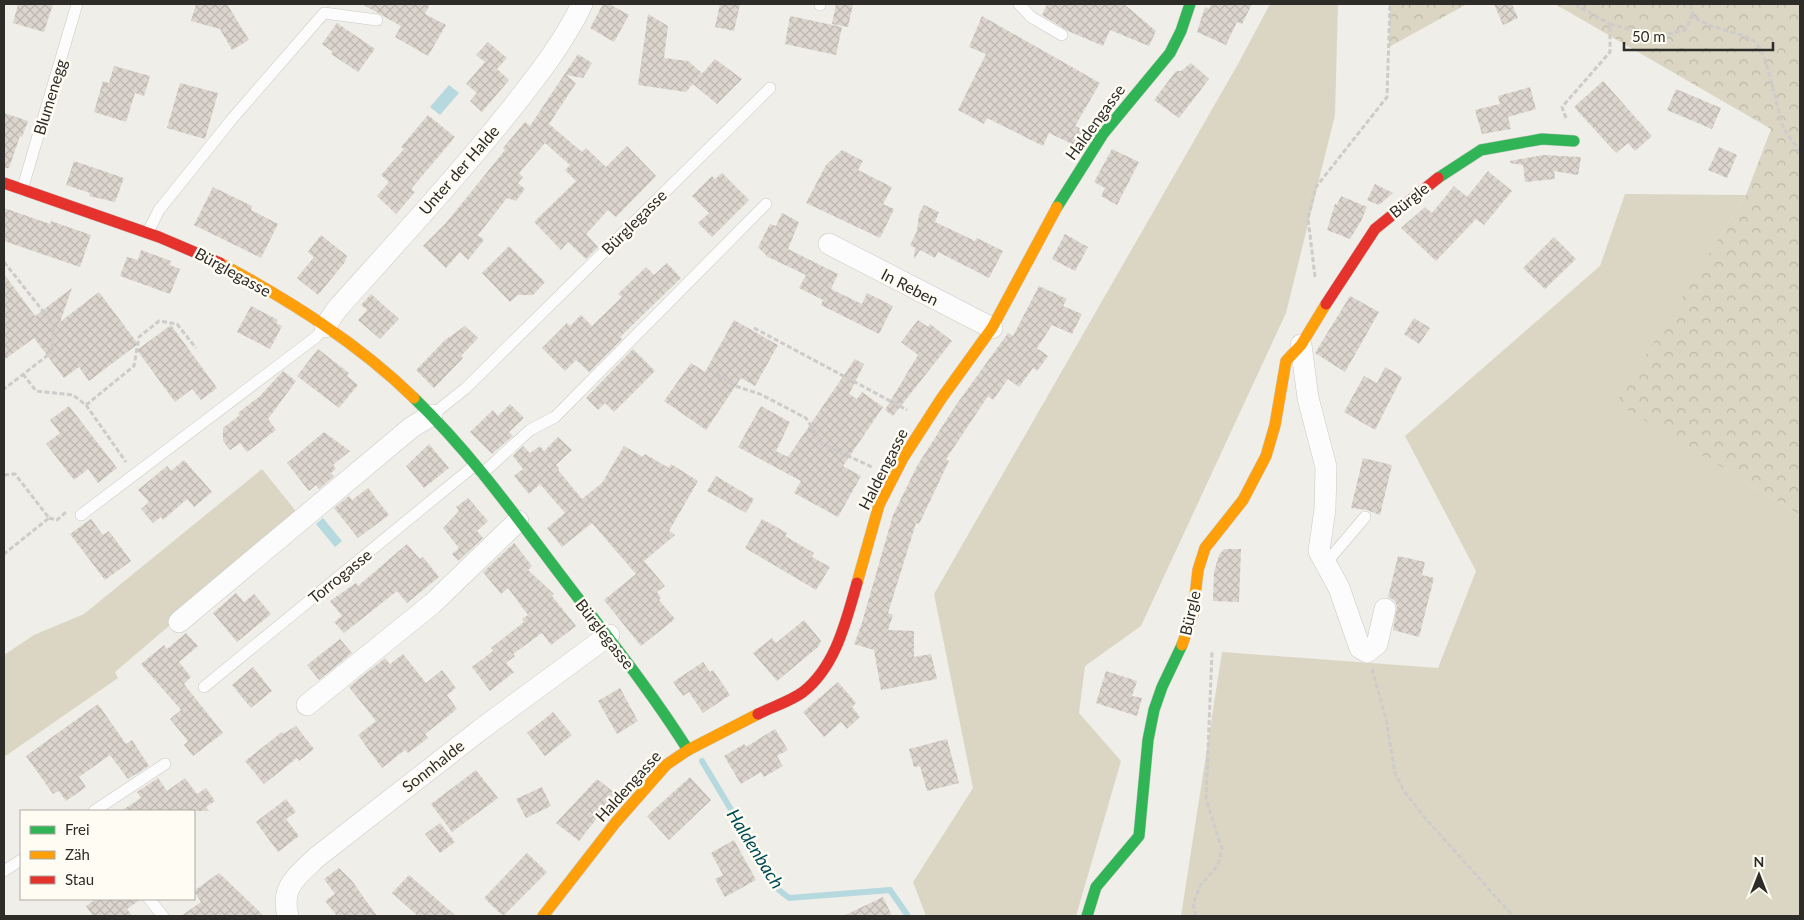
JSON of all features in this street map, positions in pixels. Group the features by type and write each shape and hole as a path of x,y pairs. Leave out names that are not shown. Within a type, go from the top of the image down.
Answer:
{"street":[{"name":"Unter der Halde","path":"325,327 337,309 492,133 550,59 574,21 582,4"},
{"name":"Haldengasse","path":"543,916 622,815 666,765 688,750 803,692 828,664 846,622 879,505 893,477 927,421 992,328 1063,197 1103,134 1133,96 1158,70 1170,53 1186,5"},
{"name":"Bürgle","path":"1087,916 1096,887 1138,836 1148,740 1154,710 1162,687 1188,633 1193,614 1198,570 1205,548 1243,500 1266,456 1275,425 1286,361 1301,345 1375,228 1428,184 1481,150 1542,139 1574,141"},
{"name":"Bürglegasse","path":"4,184 148,232 193,250 248,278 325,327 394,379 432,415 479,470 609,635 688,750"},
{"name":"In Reben","path":"829,244 992,328"},
{"path":"1301,345 1308,398 1326,467 1325,509 1319,551 1339,588 1360,648 1367,652 1377,644 1385,609"},
{"name":"Bürglegasse","path":"179,622 412,427 432,415"},
{"path":"307,705 432,604 518,521"},
{"name":"Sonnhalde","path":"288,916 285,904 288,889 297,876 317,857 480,730 609,635"}],"lane":[{"name":"Blumenegg","path":"22,190 77,4"},
{"path":"1019,4 1031,16 1062,35"},
{"path":"148,232 159,210 208,149 324,13 376,20"},
{"name":"Bürglegasse","path":"432,415 466,388 770,88"},
{"path":"479,470 530,430 555,417 766,204"},
{"path":"77,511 316,337 325,327"},
{"name":"Torrogasse","path":"204,687 479,470"},
{"path":"1326,563 1365,517"},
{"path":"96,810 165,764"},
{"path":"4,871 20,861"},
{"path":"150,900 163,916"}],"path":[{"path":"1314,286 1315,278 1308,218 1316,186 1387,97 1390,4"},
{"path":"1575,4 1610,24 1657,37 1685,30 1693,15"},
{"path":"1691,4 1693,15 1700,22 1748,36 1758,44 1766,60 1770,86 1784,128 1800,152"},
{"path":"1574,141 1562,107 1610,52 1610,24"},
{"path":"4,262 54,325 52,352 4,389"},
{"path":"86,405 134,366 139,337 159,322 177,324 196,348"},
{"path":"754,328 927,421"},
{"path":"23,374 36,391 73,395 86,405 128,464"},
{"path":"717,374 735,386 760,394 806,418 822,444 893,477"},
{"path":"4,474 15,474 49,518 56,520 77,511"},
{"path":"4,554 49,518"},
{"path":"1196,916 1193,904 1200,886 1218,865 1222,849 1206,799 1212,652"},
{"path":"1367,652 1386,719 1395,773 1404,791 1426,819 1513,916"}],"green space":[{"path":"1270,4 1338,4 1335,115 1286,313 1141,626 1085,666 1079,713 1121,761 1076,916 926,916 913,882 973,788 934,594 1238,64"},
{"path":"1390,4 1467,4 1389,47"},
{"path":"1555,4 1800,4 1800,515 1616,403 1746,195 1771,129"},
{"path":"1625,194 1746,195 1617,403 1800,515 1800,916 1181,916 1222,652 1438,668 1476,571 1405,436 1600,266"},
{"path":"262,469 299,515 115,672 118,678 4,757 4,655 34,635 84,614"}],"water":[{"path":"449,85 459,93 440,115 430,107"},
{"path":"323,518 342,541 335,547 316,524"}],"building":[{"path":"18,4 53,4 44,32 13,23"},
{"path":"196,4 227,4 249,40 232,50 220,29 191,21"},
{"path":"362,4 430,4 425,14 446,25 428,56 395,37 401,26"},
{"path":"603,4 609,4 629,15 614,42 590,28"},
{"path":"720,4 740,4 734,31 715,27"},
{"path":"836,4 853,4 848,27 832,24"},
{"path":"1047,4 1124,4 1156,31 1149,46 1110,30 1103,46 1068,31 1042,15"},
{"path":"1211,4 1252,4 1242,24 1237,22 1226,45 1197,32 1205,7 1209,9"},
{"path":"1494,4 1512,4 1518,18 1503,25"},
{"path":"648,14 668,26 664,58 688,61 702,73 686,92 638,85"},
{"path":"790,16 842,27 836,55 785,44"},
{"path":"982,16 1100,83 1075,126 1084,130 1076,146 1049,133 1043,146 987,118 984,124 958,110 986,54 969,47"},
{"path":"337,23 375,49 358,72 331,54 333,52 322,44"},
{"path":"488,42 507,58 497,69 509,80 482,112 470,101 477,93 466,84 485,62 476,55"},
{"path":"578,54 592,63 583,78 566,75 576,83 549,124 582,152 586,148 606,167 627,146 656,176 616,217 608,210 586,234 598,247 586,259 568,242 561,250 534,222 576,181 565,170 570,165 545,143 519,173 523,177 518,183 525,189 516,201 507,198 478,235 484,240 468,260 460,252 446,268 423,246 446,223 525,122 530,126"},
{"path":"715,59 742,79 717,104 693,84"},
{"path":"1191,63 1209,79 1179,118 1154,100 1176,71 1181,71"},
{"path":"114,66 150,76 144,96 135,93 126,122 94,112 103,81 109,83"},
{"path":"1603,81 1652,136 1635,151 1628,143 1616,153 1574,107"},
{"path":"180,83 218,93 205,139 167,128"},
{"path":"1530,87 1536,109 1508,117 1511,129 1482,134 1475,110 1500,104 1498,96"},
{"path":"1676,89 1721,108 1712,129 1667,110"},
{"path":"4,113 28,121 22,137 20,136 9,168 4,168"},
{"path":"428,115 455,137 411,189 415,192 396,214 377,196 389,182 381,175 404,149 401,147"},
{"path":"1719,147 1737,155 1727,178 1708,170"},
{"path":"1112,149 1139,162 1117,205 1101,196 1105,188 1094,182"},
{"path":"842,150 863,161 858,170 892,187 883,204 894,209 880,238 806,203 826,165"},
{"path":"1543,155 1581,157 1578,175 1554,171 1555,179 1525,182 1523,165 1510,163 1510,161"},
{"path":"74,161 124,178 115,202 89,196 90,193 66,185"},
{"path":"1488,171 1512,191 1484,225 1476,219 1436,261 1401,228 1425,207 1432,213 1454,186 1467,197"},
{"path":"722,173 749,200 712,237 698,223 709,213 692,196 712,176 715,179"},
{"path":"1375,184 1393,193 1379,205 1367,200"},
{"path":"213,187 252,206 251,210 278,224 261,258 194,225"},
{"path":"1341,196 1367,207 1350,239 1327,230 1335,204 1337,205"},
{"path":"924,205 939,212 935,222 975,241 977,238 1003,251 989,278 938,252 935,258 920,250 914,259 915,248 910,245 917,231 919,214"},
{"path":"4,208 50,224 51,221 91,235 80,267 4,241"},
{"path":"782,213 799,222 788,249 838,274 831,289 862,304 867,293 893,306 879,334 821,305 823,300 799,288 806,275 768,257 758,247 770,224 776,226"},
{"path":"1065,234 1088,247 1075,271 1052,259"},
{"path":"321,235 347,256 345,262 318,295 297,278 314,257 308,252"},
{"path":"1554,237 1576,259 1545,289 1523,268"},
{"path":"509,246 545,282 533,295 518,295 510,302 482,273"},
{"path":"141,250 171,261 170,265 180,269 170,294 120,276 127,257 138,260"},
{"path":"667,263 681,278 620,337 622,339 589,372 576,360 565,371 542,348 567,323 570,326 581,315 592,326 622,297 618,294 646,267 654,275"},
{"path":"4,274 35,316 72,288 60,322 99,292 138,344 89,381 79,367 64,378 34,338 4,360"},
{"path":"1039,286 1067,299 1063,306 1082,314 1072,334 1052,325 1037,348 1048,356 1037,371 1033,368 1019,387 1008,379 993,400 988,396 946,459 949,461 919,524 916,523 888,613 893,615 888,630 914,631 914,657 931,654 937,679 881,690 874,650 854,644 893,515 917,466 954,408 1008,333 1013,336"},
{"path":"371,294 399,319 380,339 358,320 367,310 361,305"},
{"path":"1350,296 1379,312 1345,372 1315,353"},
{"path":"251,306 278,320 276,323 282,326 270,349 237,332"},
{"path":"1414,318 1430,328 1419,344 1404,334"},
{"path":"734,320 778,345 755,386 741,378 706,430 664,401 691,363 705,372"},
{"path":"918,320 928,327 930,324 952,341 893,416 885,410 918,355 901,342"},
{"path":"171,325 217,388 201,400 192,389 175,402 137,350"},
{"path":"465,326 478,338 461,356 463,358 434,388 416,370 445,340"},
{"path":"318,349 349,373 347,376 358,385 339,408 297,376"},
{"path":"633,349 655,371 614,412 605,403 598,410 586,398"},
{"path":"855,359 864,364 849,394 857,399 862,392 883,407 843,466 861,476 838,517 794,493 801,481 738,447 761,406 790,422 776,451 788,457"},
{"path":"1385,367 1402,377 1375,430 1344,412 1364,376 1377,383"},
{"path":"283,371 296,381 268,419 276,430 247,452 240,443 230,450 223,441 223,428 240,415 238,413 260,396"},
{"path":"510,404 524,418 509,432 513,436 492,454 470,432 493,410 498,416"},
{"path":"69,406 117,468 98,483 88,469 74,480 46,444 60,433 50,420"},
{"path":"324,432 350,451 333,465 336,469 331,473 334,476 319,489 316,485 309,491 287,463"},
{"path":"558,437 572,450 556,465 582,499 602,483 624,446 643,457 645,454 669,468 671,464 698,481 669,531 675,535 644,561 665,586 657,592 661,598 659,600 675,619 641,646 604,600 636,574 592,523 562,547 547,528 565,513 540,484 529,494 514,476 523,469 513,456 523,446 530,453 540,446 544,451"},
{"path":"429,444 449,468 424,488 406,466"},
{"path":"1363,458 1392,465 1380,515 1367,510 1351,508"},
{"path":"184,460 212,492 194,507 187,499 163,520 161,517 153,523 141,509 149,502 138,490 167,466 171,471"},
{"path":"716,476 754,499 746,513 707,491"},
{"path":"368,488 389,515 358,538 334,508 349,496 352,500"},
{"path":"468,498 488,521 477,531 483,538 458,561 452,554 459,548 443,528 459,511 456,507"},
{"path":"91,519 103,535 109,531 131,561 105,580 70,534"},
{"path":"762,519 787,533 785,536 814,553 812,557 830,567 816,590 745,548"},
{"path":"514,543 532,566 528,570 554,594 552,596 576,626 551,645 542,633 513,654 515,656 506,663 514,672 490,691 472,667 493,651 491,648 524,622 522,619 528,615 508,588 501,594 483,572"},
{"path":"407,544 420,559 423,557 439,577 407,603 397,591 344,633 334,622 342,616 330,601 356,583 358,586"},
{"path":"1224,549 1241,549 1239,602 1213,601 1214,572 1219,555"},
{"path":"1398,556 1425,562 1422,575 1434,578 1419,637 1393,630 1397,606 1394,600 1388,597"},
{"path":"236,593 244,602 254,594 271,614 237,642 213,613"},
{"path":"804,620 821,641 818,647 777,681 753,653 772,638 776,643"},
{"path":"186,633 198,646 179,662 191,677 184,684 223,733 193,756 184,745 188,741 170,719 181,710 141,664 164,645 167,649"},
{"path":"340,639 352,653 319,680 307,665"},
{"path":"403,654 426,683 442,670 456,688 447,695 457,709 425,734 428,738 408,753 405,750 382,768 358,735 376,721 349,687 385,658 390,664"},
{"path":"703,662 710,672 713,670 730,695 703,713 689,692 683,696 673,682"},
{"path":"253,667 272,691 251,708 232,685"},
{"path":"1106,671 1137,681 1132,696 1142,698 1137,716 1096,703"},
{"path":"838,682 856,703 852,707 860,717 847,729 841,722 824,737 803,712"},
{"path":"620,688 638,721 617,734 598,701"},
{"path":"98,704 126,744 132,740 149,766 128,779 110,755 79,777 86,787 66,801 59,791 53,794 26,756"},
{"path":"553,712 572,735 545,756 527,733"},
{"path":"296,726 314,749 299,761 297,758 264,784 245,761 282,732 283,734"},
{"path":"775,729 788,750 777,756 783,766 764,777 761,772 741,784 724,756 744,744 746,747"},
{"path":"947,739 959,783 927,791 920,766 914,767 909,749"},
{"path":"476,770 498,798 452,832 431,804"},
{"path":"690,777 711,800 669,840 647,816"},
{"path":"158,778 167,791 185,778 197,794 206,788 215,801 206,807 209,811 123,810 141,798 137,792"},
{"path":"597,779 616,794 579,841 556,823"},
{"path":"542,787 551,806 526,818 516,799"},
{"path":"286,799 296,812 286,819 299,836 278,852 256,822"},
{"path":"440,823 455,842 440,853 425,834"},
{"path":"734,840 756,880 725,897 715,879 723,875 711,853"},
{"path":"527,853 547,872 503,916 484,898"},
{"path":"339,868 352,881 377,916 337,916 325,901 335,894 324,879"},
{"path":"219,873 264,916 181,916 201,902 195,890"},
{"path":"409,875 456,916 418,916 392,893"},
{"path":"883,897 892,916 843,916"},
{"path":"95,900 140,900 127,909 132,916 93,916 86,906"}],"waterway":[{"name":"Haldenbach","path":"702,761 779,890 789,898 890,890 908,916"}],"traffic: fast":[{"path":"1057,207 1103,134 1170,53 1181,31 1190,4"},
{"path":"1438,178 1481,150 1542,139 1574,141"},
{"path":"414,398 453,439 507,505 642,682 688,750"},
{"path":"1087,916 1096,887 1139,836 1148,740 1154,710 1162,687 1182,645"}],"traffic: slow":[{"path":"857,583 879,505 903,458 941,399 992,328 1057,207"},
{"path":"220,263 272,292 322,324 370,359 414,398"},
{"path":"1182,645 1193,614 1198,570 1205,548 1243,500 1266,456 1275,425 1286,361 1301,345 1326,304"},
{"path":"543,916 616,822 666,765 688,750 758,714"}],"traffic: jam":[{"path":"1326,304 1375,229 1438,178"},
{"path":"4,183 159,237 220,263"},
{"path":"758,714 803,692 824,669 832,656 844,627 857,583"}]}
